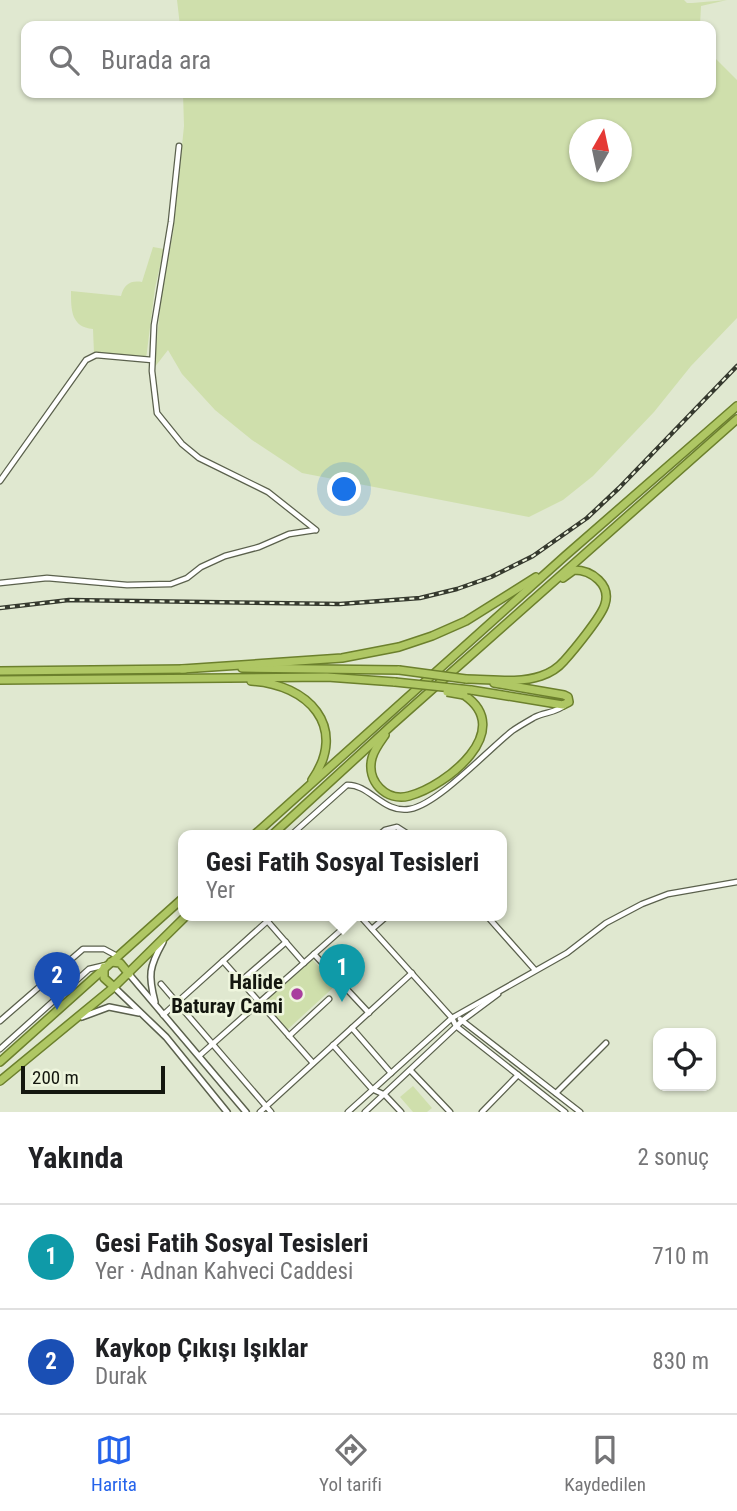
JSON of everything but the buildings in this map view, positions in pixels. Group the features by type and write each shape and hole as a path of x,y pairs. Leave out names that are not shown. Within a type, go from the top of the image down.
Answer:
{"highway":[{"path":"261,830 565,556 737,406"},
{"path":"278,830 737,419"},
{"path":"183,673 342,658 410,644 480,613 565,556"},
{"path":"466,679 524,680 551,671 565,660 606,602 605,590 600,582 583,570 574,570 541,593"},
{"path":"0,671 183,673 327,677 395,682 565,705 569,701 564,695 399,670 327,668 183,673 0,680"},
{"path":"183,673 267,682 290,689 306,699 321,721 326,743 321,768 305,790"},
{"path":"392,725 374,752 371,772 375,784 382,791 397,797 407,797 433,785 450,773 479,742 484,729 482,715 468,693"},
{"path":"0,1062 178,902"},
{"path":"0,1081 129,974 182,921"},
{"path":"107,965 120,963 129,974"},
{"path":"107,965 104,978 114,987"}],"street":[{"path":"0,583 47,578 127,585 171,584 225,556 259,547 289,534 316,530 268,492 211,466 187,449 157,413 152,360 156,307 171,222 179,146"},
{"path":"0,481 86,360 96,355 152,360"},
{"path":"297,830 346,785 355,785 394,808 411,809 418,806 434,797 514,730 536,716 559,710 565,705"},
{"path":"385,830 397,827 402,830"},
{"path":"348,1112 453,1018 566,953 606,923 667,894 737,882"},
{"path":"163,1015 223,961 262,921"},
{"path":"268,921 304,963"},
{"path":"199,1056 353,921"},
{"path":"364,921 453,1018 456,1026 565,1112"},
{"path":"372,929 381,921"},
{"path":"491,921 535,970"},
{"path":"156,1005 149,972 152,961 166,937"},
{"path":"241,981 286,942"},
{"path":"0,1021 83,949 99,948 117,956"},
{"path":"314,954 369,1013"},
{"path":"223,961 313,1063"},
{"path":"0,1049 89,969 107,965"},
{"path":"129,974 246,1112"},
{"path":"260,1112 412,974"},
{"path":"365,1112 385,1096 456,1026 520,979"},
{"path":"161,984 271,1112"},
{"path":"114,987 176,1049 228,1112"},
{"path":"289,1036 328,999"},
{"path":"73,1021 97,1009 109,1007 143,1014"},
{"path":"453,1018 463,1020 580,1112"},
{"path":"352,1028 391,1073"},
{"path":"556,1093 606,1043"},
{"path":"333,1045 372,1089 385,1096 401,1112"},
{"path":"411,1071 450,1112"},
{"path":"482,1112 517,1075"}],"green space":[{"path":"177,0 684,0 692,3 727,0 701,6 700,21 179,21"},
{"path":"716,59 737,80 737,318 593,476 563,500 529,517 302,473 252,440 215,410 182,374 168,350 154,368 162,288 173,233 184,126 183,98 716,98"},
{"path":"153,247 164,249 155,288 146,359 94,354 93,329 76,321 72,311 71,291 121,296 128,284 142,282"},
{"path":"312,959 336,985 287,1030 263,1003"},
{"path":"413,1086 432,1108 427,1112 413,1112 400,1097"}],"railway":[{"path":"0,608 69,600 340,604 420,598 457,589 491,577 533,556 587,518 737,366"}],"place":[{"name":"Halide Baturay Cami","path":"297,994"},
{"name":"Gesi Fatih Sosyal Tesisleri","path":"342,1002"},
{"name":"Kaykop Çıkışı Işıklar","path":"57,1010"}]}
